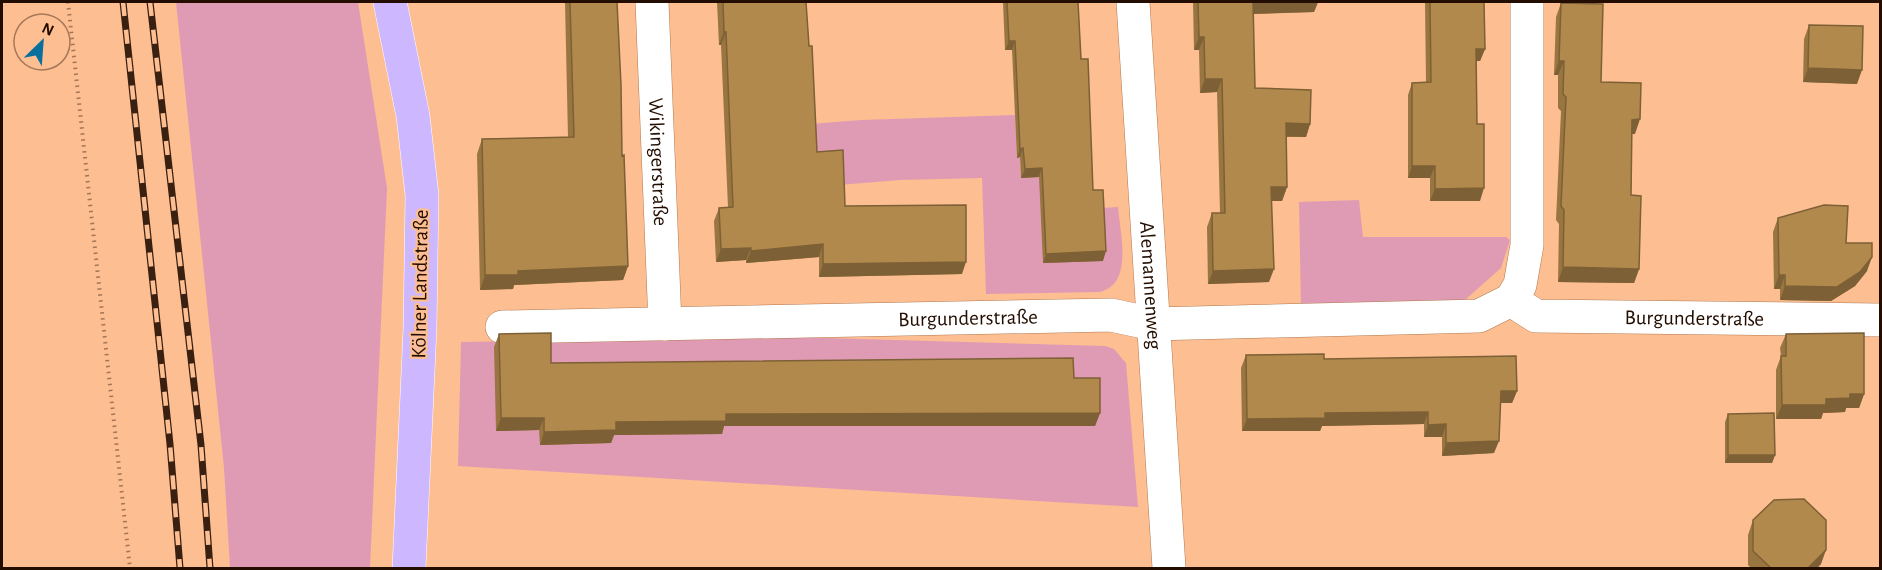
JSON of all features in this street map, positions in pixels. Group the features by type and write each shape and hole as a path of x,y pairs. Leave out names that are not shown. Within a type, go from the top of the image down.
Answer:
{"main road":[{"name":"Kölner Landstraße","path":"390,2 413,116 422,195 420,328 409,568"}],"street":[{"name":"Wikingerstraße","path":"652,2 665,324"},
{"name":"Alemannenweg","path":"1133,2 1169,568"},
{"path":"1511,300 1520,285 1527,245 1527,2"},
{"name":"Burgunderstraße","path":"502,327 1111,315 1154,324 1479,316 1511,300 1536,316 1881,320"}],"path":[{"path":"68,2 130,568"}],"shaded area":[{"path":"176,2 358,2 387,188 370,568 230,568 224,468"},
{"path":"1015,115 1017,157 1020,157 1021,178 1039,177 1100,208 1118,207 1122,243 1121,269 1117,279 1110,287 1099,292 986,294 982,178 900,180 839,185 812,164 810,124"},
{"path":"1359,200 1363,237 1506,237 1510,240 1501,268 1465,300 1301,308 1299,202"},
{"path":"790,337 1105,346 1114,349 1126,363 1138,507 458,466 461,342"}],"building":[{"path":"570,2 617,2 628,266 518,271 518,275 485,275 482,139 574,137"},
{"path":"723,2 806,2 809,46 812,46 817,152 843,150 845,206 966,205 966,262 823,264 823,244 751,251 751,248 721,249 719,208 733,207"},
{"path":"1007,2 1078,2 1081,59 1088,59 1093,190 1103,190 1106,251 1046,254 1042,168 1025,169 1023,148 1020,149 1015,41 1009,41"},
{"path":"1198,2 1253,2 1255,88 1311,90 1310,124 1286,123 1287,187 1271,187 1274,269 1213,271 1212,213 1225,213 1222,79 1205,79 1204,37 1199,37"},
{"path":"1430,2 1484,2 1485,49 1476,49 1477,124 1484,124 1484,188 1435,189 1435,166 1412,166 1412,83 1431,82"},
{"path":"1561,3 1603,4 1601,82 1641,83 1640,119 1632,120 1631,195 1641,196 1639,269 1563,267 1564,210 1561,206 1566,97 1563,94 1564,61 1559,61"},
{"path":"1809,25 1863,26 1862,70 1808,68"},
{"path":"1824,205 1848,206 1846,243 1872,243 1872,257 1860,272 1837,287 1785,286 1785,275 1779,275 1778,218"},
{"path":"551,333 551,363 1073,358 1074,378 1100,378 1100,413 726,414 726,421 616,422 616,430 544,432 544,418 501,418 499,334"},
{"path":"1864,333 1864,394 1850,394 1850,398 1826,399 1826,405 1782,405 1781,356 1786,356 1786,334"},
{"path":"1324,354 1324,359 1516,356 1517,391 1501,391 1499,441 1446,443 1446,424 1428,425 1428,412 1325,413 1325,418 1247,419 1246,355"},
{"path":"1774,413 1775,455 1728,455 1728,414"},
{"path":"1804,499 1826,520 1826,550 1808,568 1771,568 1753,551 1753,520 1774,500"}],"railway":[{"path":"123,2 170,444 180,568"},
{"path":"150,2 201,445 210,568"}]}
